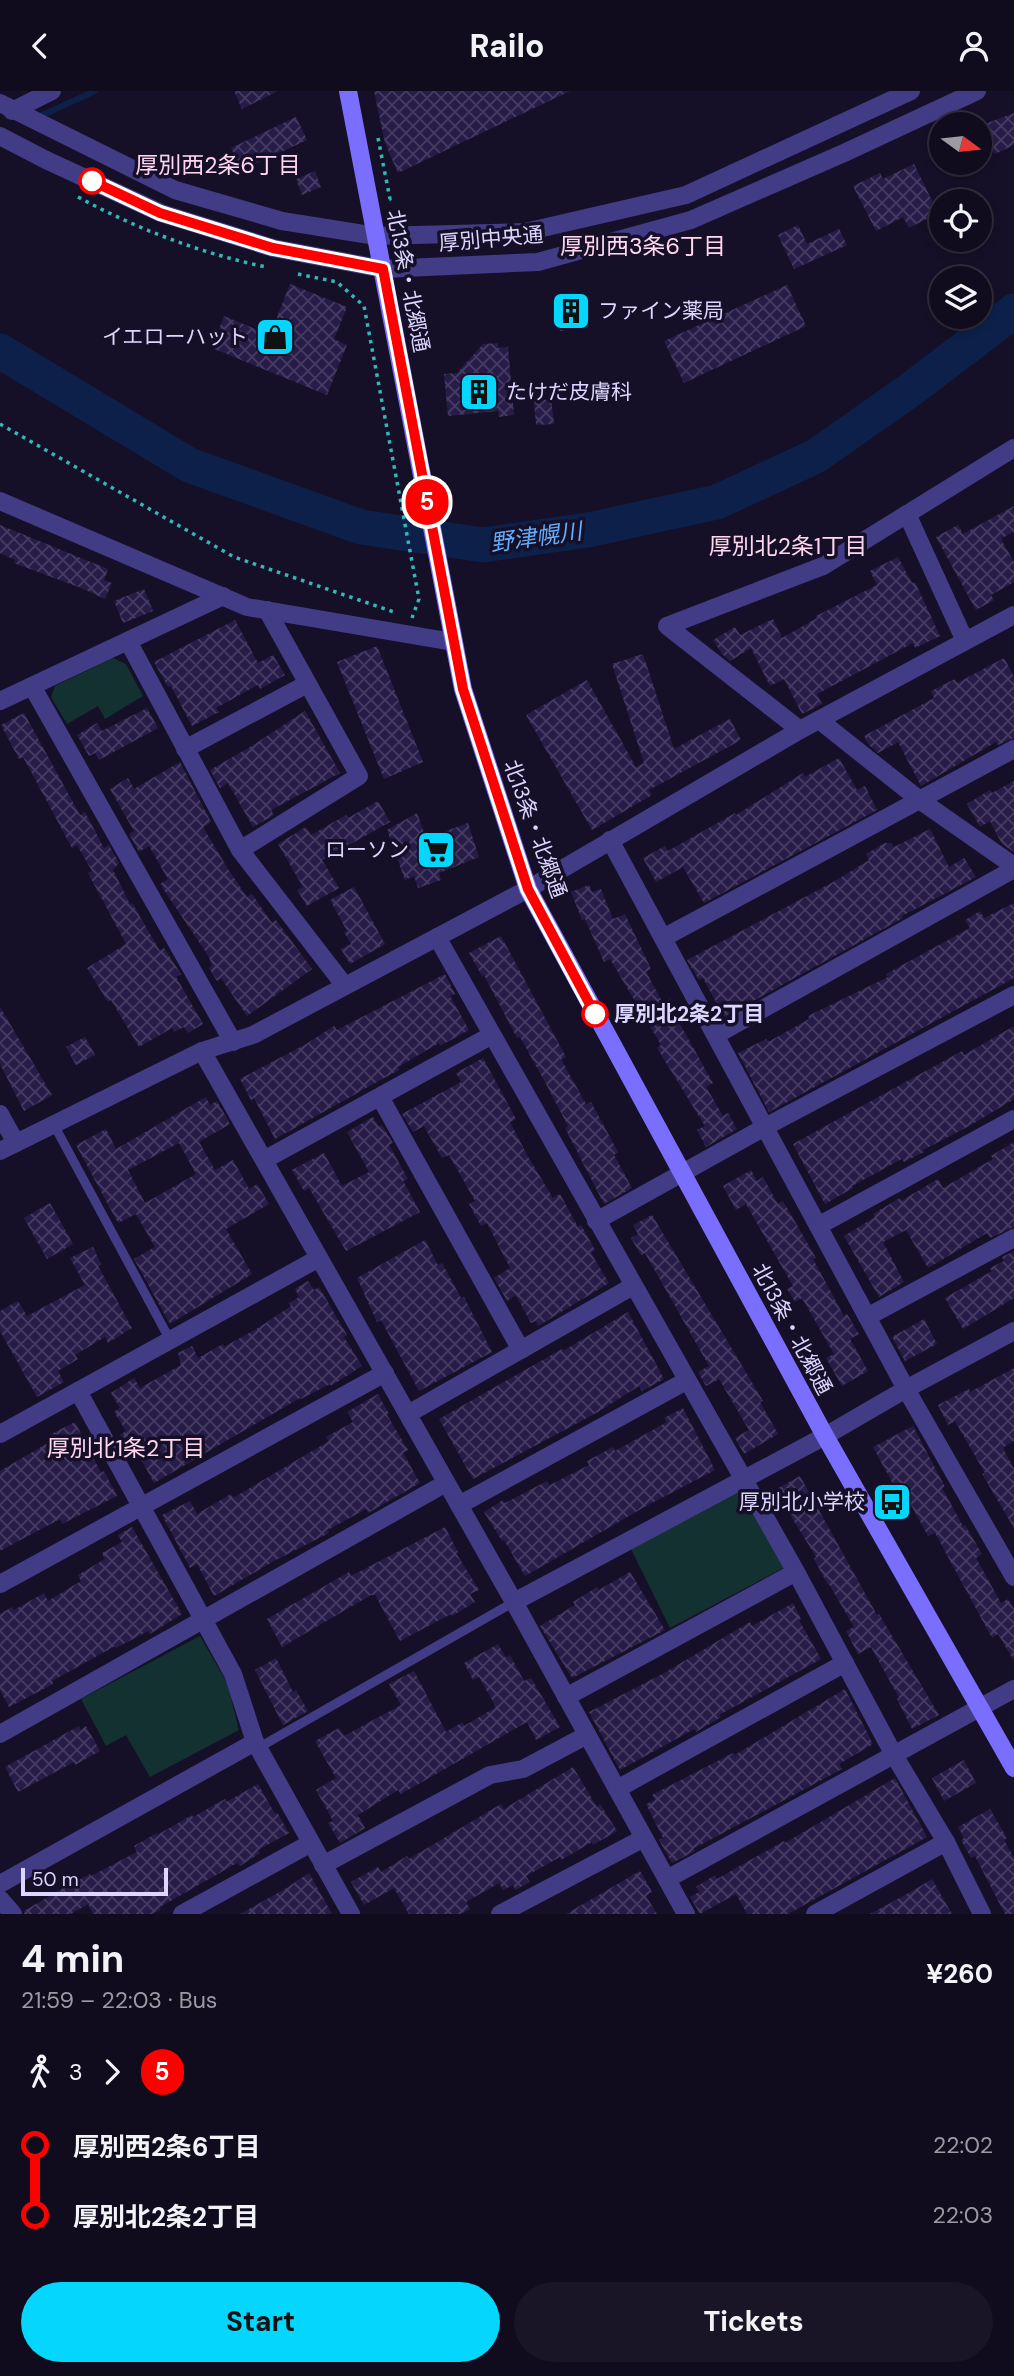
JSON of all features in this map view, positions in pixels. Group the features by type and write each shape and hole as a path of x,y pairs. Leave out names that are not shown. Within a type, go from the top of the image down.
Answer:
{"main road":[{"name":"北13条・北郷通","path":"348,91 463,689 528,889 825,1436 1014,1768"}],"street":[{"path":"6,107 52,91"},
{"name":"厚別中央通","path":"6,107 175,190 282,221 376,236 525,233 686,195 911,91"},
{"name":"厚別中央通","path":"0,135 46,160 160,213 273,248 383,269 538,262 691,220 977,91"},
{"path":"800,730 667,626 822,566 1014,448"},
{"path":"0,501 247,607 453,642"},
{"path":"907,514 965,641"},
{"path":"0,701 223,596"},
{"path":"240,850 359,776 267,610"},
{"path":"0,1114 8,1147 202,1051 253,1035 528,889 800,730 1014,615"},
{"path":"128,641 240,850 345,986"},
{"path":"186,749 307,684"},
{"path":"32,686 233,1042"},
{"path":"716,1035 1014,868 921,801 819,720"},
{"path":"663,938 1014,749"},
{"path":"610,840 906,1389 1014,1577"},
{"path":"437,937 796,1572 894,1755 946,1842 982,1914"},
{"path":"596,1221 765,1127 1014,996"},
{"path":"264,1160 492,1035"},
{"path":"202,1051 514,1602 686,1914"},
{"path":"380,1097 521,1350"},
{"path":"818,1226 1014,1119"},
{"path":"867,1317 1014,1238"},
{"path":"0,1434 319,1258"},
{"path":"408,1414 633,1286"},
{"path":"514,1602 1014,1332"},
{"path":"0,1584 385,1373"},
{"path":"459,1505 686,1381"},
{"path":"78,1391 233,1674 256,1745 351,1914"},
{"path":"0,1734 446,1483"},
{"path":"566,1697 796,1572"},
{"path":"617,1789 845,1663"},
{"path":"667,1879 1014,1689"},
{"path":"323,1865 490,1775 523,1769 587,1735"},
{"path":"0,1884 256,1745"},
{"path":"500,1914 644,1838"},
{"path":"815,1914 946,1842"},
{"path":"182,1914 311,1843"},
{"path":"0,1899 13,1914"}],"lane":[{"path":"54,1125 170,1341"},
{"path":"256,1745 514,1602"}],"path":[{"path":"72,194 119,219 208,253 272,268"},
{"path":"298,274 337,282 364,306 419,599 412,618"},
{"path":"0,424 234,557 400,614"}],"green space":[{"path":"113,658 126,664 143,696 105,719 98,706 67,724 51,697 55,686"},
{"path":"741,1491 785,1567 670,1628 631,1549"},
{"path":"200,1636 227,1683 239,1730 150,1777 126,1735 106,1746 81,1699"}],"building":[{"path":"234,91 278,91 242,109"},
{"path":"374,91 570,91 398,173 385,143"},
{"path":"1014,113 1014,145 995,154 992,147 992,121"},
{"path":"296,117 307,140 242,170 231,148"},
{"path":"914,164 929,195 929,218 909,228 903,217 876,231 853,186 880,173 883,179"},
{"path":"315,171 321,187 302,195 296,179"},
{"path":"798,225 807,244 839,229 847,245 794,269 778,235"},
{"name":"イエローハット","path":"290,284 347,307 334,339 347,345 327,395 212,348 224,316 270,335"},
{"path":"787,285 806,326 684,383 664,341"},
{"name":"ファイン薬局","path":"581,292 585,328 560,331 557,295"},
{"name":"たけだ皮膚科","path":"498,343 498,348 508,347 514,415 499,417 498,411 448,416 444,374 457,373 483,344"},
{"path":"551,399 554,424 536,425 534,401"},
{"path":"1014,506 1014,532 1002,538 1002,541 1014,562 1014,582 991,595 994,600 976,610 936,537 958,525 963,534"},
{"path":"0,525 108,569 104,580 112,583 105,599 14,563 15,560 0,553"},
{"path":"898,557 912,583 915,582 940,636 915,648 913,643 817,694 822,704 802,714 784,679 770,686 751,648 730,661 713,640 735,627 740,635 773,619 782,638 817,618 816,616 877,585 870,571"},
{"path":"144,589 153,611 123,623 114,601"},
{"path":"235,620 258,663 273,655 285,675 260,689 258,685 216,708 219,712 192,726 171,686 168,687 154,662"},
{"path":"377,646 423,762 384,779 337,662"},
{"path":"643,654 674,749 730,719 741,740 649,790 652,795 592,830 526,715 587,680 636,767 644,763 612,664"},
{"path":"1004,658 1014,677 1014,738 998,745 996,742 921,786 898,742 878,753 869,745 864,736 934,698 931,691 955,679 957,683"},
{"path":"147,708 158,728 99,760 95,753 89,756 77,735 97,723 102,731"},
{"path":"305,711 340,773 271,810 274,815 253,827 228,783 220,788 210,770"},
{"path":"24,713 80,815 85,812 104,848 109,845 119,863 113,870 130,904 132,903 160,951 164,948 181,974 176,977 203,1024 188,1033 184,1027 174,1032 172,1028 139,1047 111,1000 108,1002 87,968 126,944 88,873 92,871 77,845 72,848 23,757 19,759 1,725"},
{"path":"839,758 857,790 865,786 877,810 704,903 683,867 656,882 643,858 665,846 668,851 735,813 736,815 803,773 805,777"},
{"path":"180,762 211,822 203,827 228,869 247,897 252,894 272,923 276,920 312,969 247,1016 221,978 217,981 209,968 212,966 209,957 160,884 168,879 149,846 139,852 129,834 134,831 110,789 128,778 134,789"},
{"path":"1014,781 1014,852 1002,844 990,821 980,827 967,804 990,790 992,793"},
{"path":"378,801 390,822 322,860 339,888 307,906 297,890 303,887 278,844 306,827 311,835"},
{"name":"ローソン","path":"417,813 426,838 468,823 479,857 439,873 441,880 418,888 414,876 405,880 387,830"},
{"path":"930,829 949,867 964,858 976,877 724,1017 703,978 699,980 687,960 835,881 869,860 866,854 885,843 891,843 894,847"},
{"path":"589,885 592,892 601,889 613,919 625,914 651,969 646,972 663,1003 670,999 680,1017 677,1019 713,1083 706,1087 723,1116 728,1113 737,1129 706,1147 697,1130 705,1126 657,1048 661,1045 610,959 604,962 585,919 582,920 571,892"},
{"path":"354,887 385,944 350,964 341,949 351,944 344,932 347,931 330,900"},
{"path":"1014,903 1014,978 769,1112 738,1053 766,1039 768,1042 809,1019 808,1016 888,977 886,974 970,928 965,920 980,911 984,918"},
{"path":"501,936 566,1057 561,1059 586,1104 591,1102 618,1152 614,1155 632,1188 604,1204 545,1082 469,953"},
{"path":"445,974 455,994 450,996 469,1030 440,1046 439,1043 398,1067 399,1070 275,1139 254,1098 251,1100 240,1079 334,1026 337,1030"},
{"path":"0,1007 52,1095 24,1111 0,1064"},
{"path":"1014,1026 1014,1099 923,1150 924,1152 904,1162 902,1159 852,1186 853,1188 825,1204 793,1144 962,1051 964,1055"},
{"path":"85,1037 95,1055 76,1065 66,1047"},
{"path":"483,1058 516,1119 510,1122 527,1155 553,1198 560,1194 578,1227 581,1225 595,1250 591,1253 609,1283 538,1326 536,1321 531,1323 516,1295 507,1301 494,1278 510,1268 487,1223 481,1226 469,1204 475,1201 449,1155 442,1158 424,1126 413,1132 402,1114 461,1082 456,1073"},
{"path":"206,1097 210,1105 217,1101 230,1124 199,1142 215,1170 233,1160 249,1189 257,1184 269,1204 226,1229 252,1274 170,1324 134,1259 155,1247 136,1214 118,1223 76,1145 106,1129 116,1149","holes":["179,1143 196,1174 145,1203 128,1170"]},
{"path":"373,1117 379,1127 382,1125 393,1143 389,1145 408,1179 403,1181 420,1212 346,1251 309,1188 304,1191 292,1170 324,1153 342,1186 369,1172 347,1132"},
{"path":"1014,1142 1014,1227 990,1238 987,1233 928,1268 906,1230 883,1242 904,1282 879,1297 844,1236 900,1198 901,1201 938,1179 943,1188 993,1159 991,1156"},
{"path":"751,1170 757,1181 763,1177 778,1204 783,1201 816,1258 813,1259 844,1316 847,1314 859,1334 850,1339 868,1371 842,1386 826,1358 834,1354 802,1298 795,1302 787,1289 793,1286 746,1204 736,1210 723,1186"},
{"path":"50,1203 73,1244 47,1259 24,1218"},
{"path":"652,1215 763,1401 760,1402 778,1434 744,1454 735,1438 749,1430 719,1379 706,1386 698,1372 709,1366 645,1253 641,1255 631,1238 638,1234 633,1225"},
{"path":"425,1240 438,1265 442,1263 461,1298 464,1297 492,1352 419,1391 381,1320 377,1322 357,1278"},
{"path":"93,1247 101,1264 98,1266 132,1328 108,1343 105,1337 75,1355 78,1359 58,1371 64,1382 37,1397 0,1331 0,1311 18,1301 27,1316 85,1285 70,1258"},
{"path":"1014,1251 1014,1298 963,1329 945,1298 992,1271 990,1268 1004,1261 1002,1257"},
{"path":"308,1281 314,1290 319,1287 362,1366 331,1386 330,1384 300,1398 154,1483 137,1452 132,1455 120,1435 126,1431 114,1412 120,1408 111,1393 134,1378 140,1388 181,1365 178,1353 192,1346 198,1358 258,1328 291,1306 289,1303 299,1297 295,1289"},
{"path":"628,1312 664,1379 642,1391 639,1386 598,1412 473,1479 439,1419"},
{"path":"924,1319 937,1344 905,1361 892,1337"},
{"path":"1014,1368 1014,1441 1004,1447 1004,1450 1014,1469 1014,1528 955,1421 948,1425 938,1405 969,1389 970,1392"},
{"path":"378,1394 408,1450 403,1453 420,1483 368,1513 366,1509 328,1530 329,1533 214,1596 197,1564 190,1568 162,1515 190,1501 197,1514 231,1494 233,1498 329,1441 326,1437 353,1422 347,1412"},
{"path":"683,1408 715,1470 525,1576 484,1512 503,1500 505,1503 547,1481 550,1485 589,1465 587,1461 613,1447 615,1451 667,1422 664,1418"},
{"path":"75,1422 101,1473 104,1471 117,1496 62,1524 60,1519 0,1551 0,1471 51,1441 49,1435"},
{"path":"913,1426 945,1487 942,1488 982,1554 976,1558 1001,1603 1008,1599 1014,1609 1014,1661 998,1634 992,1638 935,1533 928,1536 911,1505 906,1508 873,1447"},
{"path":"800,1476 877,1615 879,1614 939,1715 912,1729 897,1699 899,1698 871,1647 858,1654 846,1631 854,1627 775,1490"},
{"path":"132,1527 182,1614 150,1634 148,1631 116,1648 115,1646 9,1707 0,1690 0,1614 12,1607 14,1610 44,1593 48,1601 81,1581 78,1575 105,1559 102,1553 122,1542 118,1535"},
{"path":"445,1527 458,1552 456,1553 479,1590 470,1594 475,1602 400,1641 375,1595 371,1595 282,1647 267,1619 349,1572 351,1576"},
{"path":"630,1572 665,1630 572,1678 540,1626 575,1605 573,1602 597,1587 599,1590"},
{"path":"793,1603 801,1619 799,1620 821,1659 719,1715 721,1717 696,1732 694,1729 620,1770 589,1712 664,1673 750,1622 752,1626"},
{"path":"498,1644 506,1658 510,1655 524,1681 531,1678 560,1727 536,1740 527,1722 401,1794 398,1790 358,1815 365,1828 340,1843 328,1823 333,1821 316,1790 336,1778 315,1741 339,1728 344,1736 401,1705 389,1684 414,1671 446,1732 463,1722 464,1726 496,1707 479,1677 473,1680 464,1663"},
{"path":"276,1658 293,1692 296,1690 308,1711 283,1725 255,1670"},
{"path":"845,1689 873,1744 839,1764 842,1769 672,1863 659,1840 663,1838 646,1804 655,1800 652,1795 733,1753 735,1755"},
{"path":"79,1726 81,1730 86,1726 100,1751 18,1792 5,1767"},
{"path":"964,1760 976,1783 944,1801 932,1778"},
{"path":"573,1767 597,1807 600,1804 617,1831 526,1876 530,1882 515,1890 513,1885 503,1890 499,1883 466,1902 470,1909 460,1914 409,1914 394,1888 364,1905 351,1882 378,1867 381,1872 407,1856 409,1859 501,1804 504,1809"},
{"path":"895,1778 927,1837 788,1914 747,1914 736,1894 700,1914 690,1897 699,1892 696,1887 715,1875 717,1879 784,1841 785,1843"},
{"path":"258,1784 289,1833 258,1850 260,1853 240,1866 237,1863 152,1914 93,1914 88,1904 71,1914 24,1914 24,1911 63,1888 137,1852 134,1846 157,1833 225,1799 226,1802"},
{"path":"990,1809 1007,1838 1004,1840 1014,1858 1014,1914 1005,1914 975,1856 971,1858 961,1840 964,1838 958,1827"},
{"path":"640,1871 652,1892 646,1896 657,1914 566,1914"},
{"path":"309,1873 332,1914 240,1914 285,1889"},
{"path":"932,1879 952,1914 870,1914 914,1890"}],"waterway":[{"path":"38,117 95,91"},
{"name":"野津幌川","path":"0,351 189,465 361,527 483,545 588,530 717,502 816,456 910,390 1014,311"}],"bus line":[{"name":"5","path":"92,181 160,213 273,248 383,269 463,689 528,889 595,1014"}],"place":[{"name":"ファイン薬局","path":"571,311"},
{"name":"イエローハット","path":"275,337"},
{"name":"たけだ皮膚科","path":"479,392"},
{"name":"ローソン","path":"436,850"},
{"name":"厚別北2条2丁目","path":"595,1014"},
{"name":"厚別北小学校","path":"892,1502"}],"district":[{"name":"厚別西2条6丁目","path":"218,165"},
{"name":"厚別西3条6丁目","path":"643,246"},
{"name":"厚別北2条1丁目","path":"788,546"},
{"name":"厚別北1条2丁目","path":"126,1448"}]}
